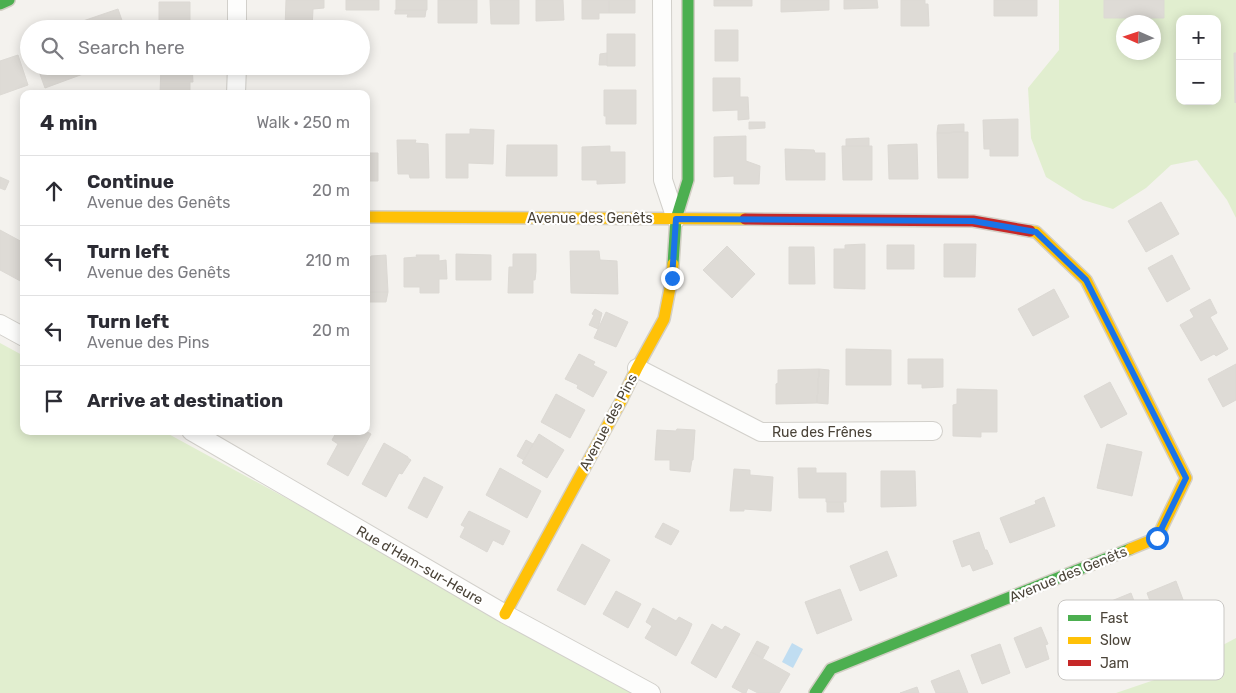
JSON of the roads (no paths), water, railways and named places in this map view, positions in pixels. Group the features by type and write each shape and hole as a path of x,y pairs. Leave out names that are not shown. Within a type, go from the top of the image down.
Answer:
{"street":[{"path":"0,4 9,0"},
{"path":"237,0 237,20"},
{"name":"Avenue des Pins","path":"662,0 663,180 676,219"},
{"name":"Avenue des Pins","path":"505,614 664,319 672,278 676,219 688,180 688,0"},
{"path":"236,90 237,75"},
{"name":"Avenue des Genêts","path":"370,217 973,221 1036,232 1086,280 1186,478 1157,538 831,669 815,693"},
{"path":"0,324 20,335"},
{"name":"Rue des Frênes","path":"637,368 761,432 933,431"},
{"name":"Rue d'Ham-sur-Heure","path":"198,435 505,614 651,693"}],"water":[{"path":"792,643 803,649 793,668 782,662"}]}
